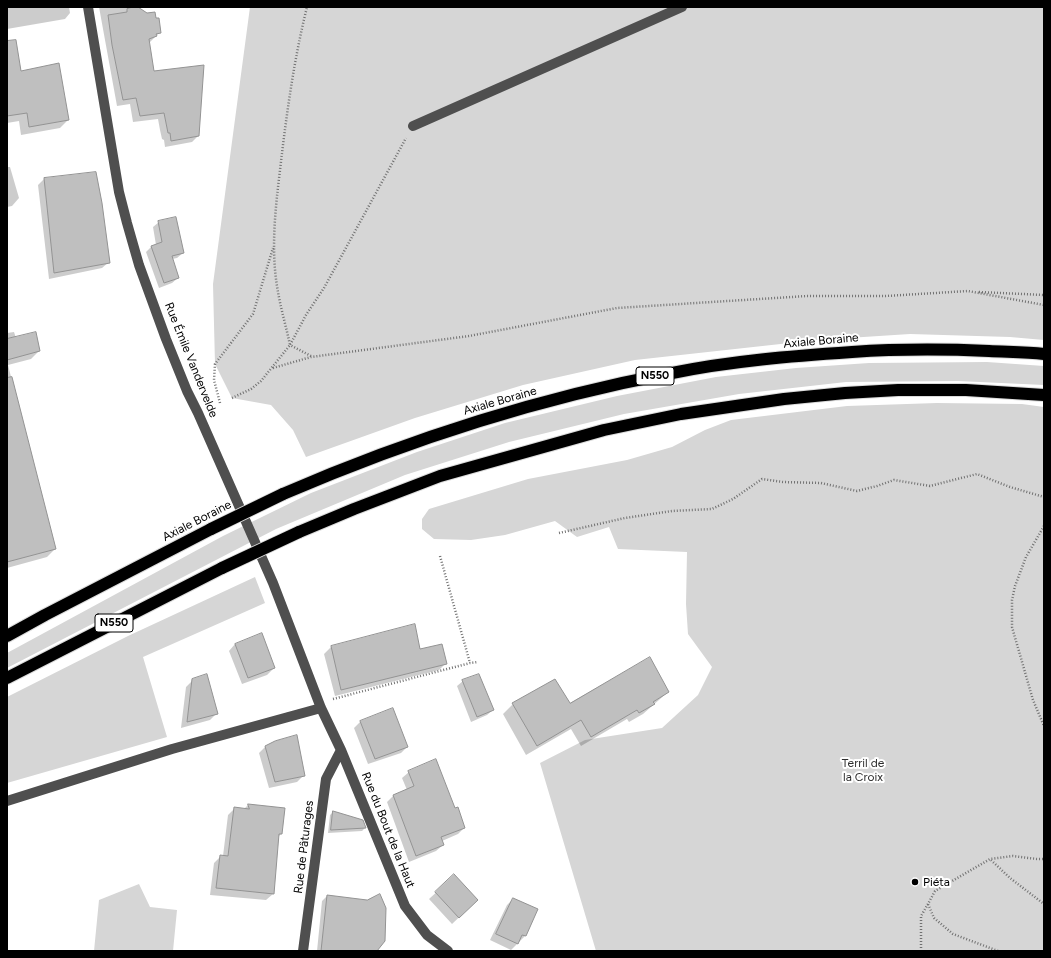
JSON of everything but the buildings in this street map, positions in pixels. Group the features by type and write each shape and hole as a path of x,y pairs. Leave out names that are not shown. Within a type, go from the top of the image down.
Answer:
{"highway":[{"name":"Axiale Boraine","path":"7,636 210,529 283,494 331,473 381,454 492,416 672,372 750,361 823,354 878,351 971,350 1044,354"},
{"name":"N550","path":"7,678 222,568 299,532 354,509 440,476 604,430 682,414 784,399 845,393 898,390 966,390 1044,395"}],"street":[{"name":"Rue Émile Vandervelde","path":"88,7 119,192 139,265 186,391 201,420 273,583 320,705"},
{"path":"414,126 682,7"},
{"name":"Rue du Bout de la Haut","path":"320,705 341,750 405,906 427,934 448,951"},
{"path":"7,801 172,749 320,705"},
{"name":"Rue de Pâturages","path":"303,951 326,779 341,750"}],"path":[{"path":"307,7 301,32 286,120 276,200 274,246 277,286 290,345 311,357"},
{"path":"232,398 251,389 261,382 274,368 290,345 306,315 324,288 414,126"},
{"path":"220,403 214,380 215,364 253,314 274,246"},
{"path":"274,368 311,357 469,336 617,308 806,296 886,296 968,291 1044,295"},
{"path":"968,291 1044,305"},
{"path":"559,533 625,518 672,511 712,509 733,499 762,479 783,482 821,483 857,491 894,480 930,486 977,474 1010,487 1044,497"},
{"path":"1044,526 1026,558 1015,586 1012,600 1012,627 1032,700 1044,726"},
{"path":"440,556 470,663"},
{"path":"320,705 478,662"},
{"path":"921,951 921,916 935,890 990,859 1013,856 1037,860 1044,859"},
{"path":"990,859 1010,878 1044,904"},
{"path":"928,904 934,918 953,934 998,951"}],"green space":[{"path":"250,7 1044,7 1044,340 1010,337 910,334 817,340 635,360 523,385 415,418 306,457 293,430 271,405 232,398 215,364 213,284"},
{"path":"987,362 1044,366 1044,385 958,381 846,382 739,394 624,414 509,442 405,475 276,529 7,668 7,653 223,536 311,493 417,452 505,423 617,396 716,377 796,368 869,363"},
{"name":"Terril de la Croix","path":"937,403 1022,404 1044,407 1044,951 596,951 540,763 585,740 662,728 698,695 712,667 688,634 686,604 687,552 618,549 609,527 577,537 555,521 505,535 471,540 434,539 422,529 422,519 429,509 528,479 627,460 672,447 705,430 731,420 847,406"},
{"path":"255,577 265,603 143,657 167,737 7,783 7,697 128,636"},
{"path":"139,884 150,907 177,910 173,951 94,951 99,900"}],"place":[{"name":"Piéta","path":"915,882"}]}
